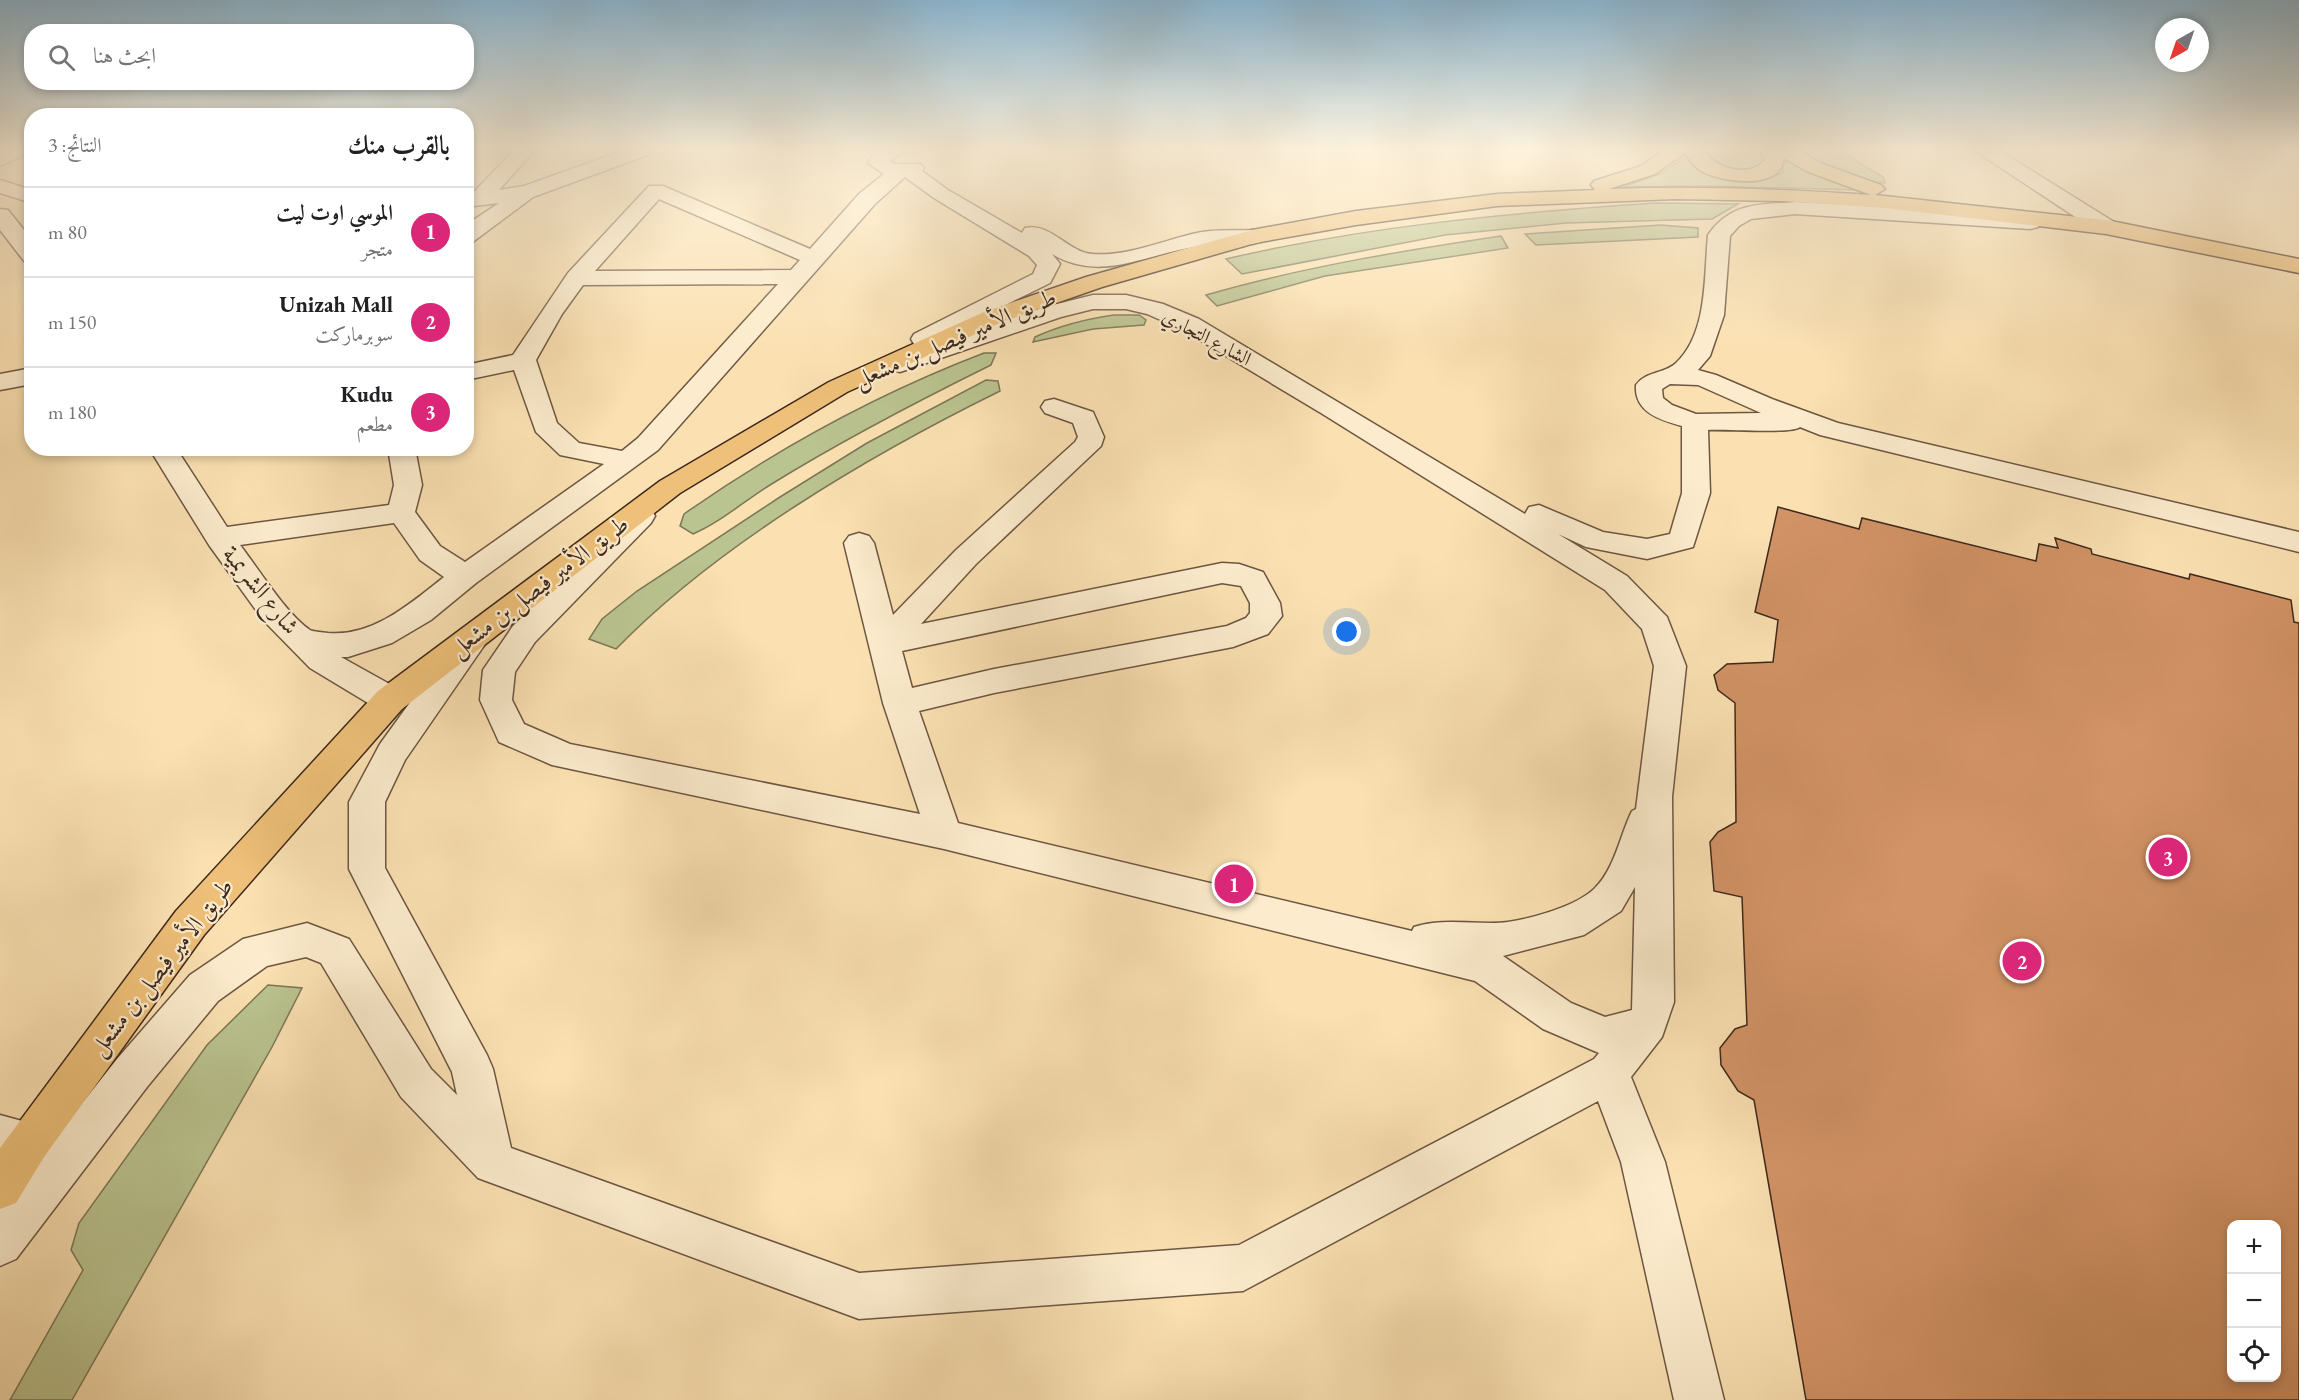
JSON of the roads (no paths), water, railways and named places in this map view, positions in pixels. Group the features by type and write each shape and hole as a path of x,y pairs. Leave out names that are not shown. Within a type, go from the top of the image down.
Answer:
{"highway":[{"name":"طريق الأمير فيصل بن مشعل","path":"0,1187 14,1139 190,923 390,700 670,487 838,387 993,317 1094,282 1252,237 1377,215"},
{"name":"طريق الأمير فيصل بن مشعل","path":"2008,215 2106,226 2299,266"},
{"path":"2038,215 2106,226"}],"street":[{"path":"0,215 24,246"},
{"path":"474,230 495,215"},
{"path":"627,461 570,449 545,426 523,360 539,328 576,278 633,215"},
{"path":"705,215 805,267"},
{"path":"805,267 841,215"},
{"path":"302,641 348,646 381,635 420,612 465,576 627,461 648,444 851,215"},
{"path":"838,387 957,320 1042,278 1049,264 1037,251 977,215"},
{"path":"1002,215 1070,255 1090,261 1115,260 1200,238 1252,237"},
{"path":"1677,376 1698,356 1712,315 1719,235 1731,221 1742,215"},
{"path":"1938,215 2106,226"},
{"path":"2089,215 2106,226"},
{"path":"576,278 805,267"},
{"name":"الشارع التجاري","path":"838,387 1053,312 1093,302 1126,302 1155,309 1190,324 1420,460"},
{"path":"474,371 523,360"},
{"path":"1829,429 1760,421 1695,422 1664,411 1648,400 1649,385 1657,380 1677,376 1707,378 1761,404 1829,429 2299,542"},
{"path":"0,382 24,378"},
{"path":"885,643 966,557 1087,446 1091,437 1084,418 1054,407"},
{"path":"1420,460 1596,540 1647,549 1683,540 1696,493 1695,422"},
{"name":"شارع الشريمية","path":"176,456 219,537 274,612 321,660 390,700"},
{"path":"403,456 408,485 401,513 430,553 465,576"},
{"path":"0,1244 132,1073 204,988 256,951 307,940 335,951 416,1083 493,1163 859,1296 1243,1268 1609,1073 1648,1024 1654,1002 1654,797 1670,666 1656,625 1616,583 1420,460"},
{"path":"670,487 524,634 499,670 496,700 511,733 564,756 944,834 1485,966 1557,1016 1604,1036 1648,1024"},
{"path":"219,537 401,513"},
{"path":"859,543 900,703 944,834"},
{"path":"885,643 1222,573 1239,574 1252,579 1265,603 1266,616 1257,626 1233,636 994,681 900,703"},
{"path":"477,633 392,753 367,802 367,869 472,1069 493,1163"},
{"path":"1376,939 1501,939 1570,923 1608,900 1631,861 1654,797"},
{"path":"1609,1073 1643,1162 1699,1400"}],"place":[{"name":"Kudu","path":"2168,857"},
{"name":"الموسي اوت ليت","path":"1234,884"},
{"name":"Unizah Mall","path":"2022,961"}]}
